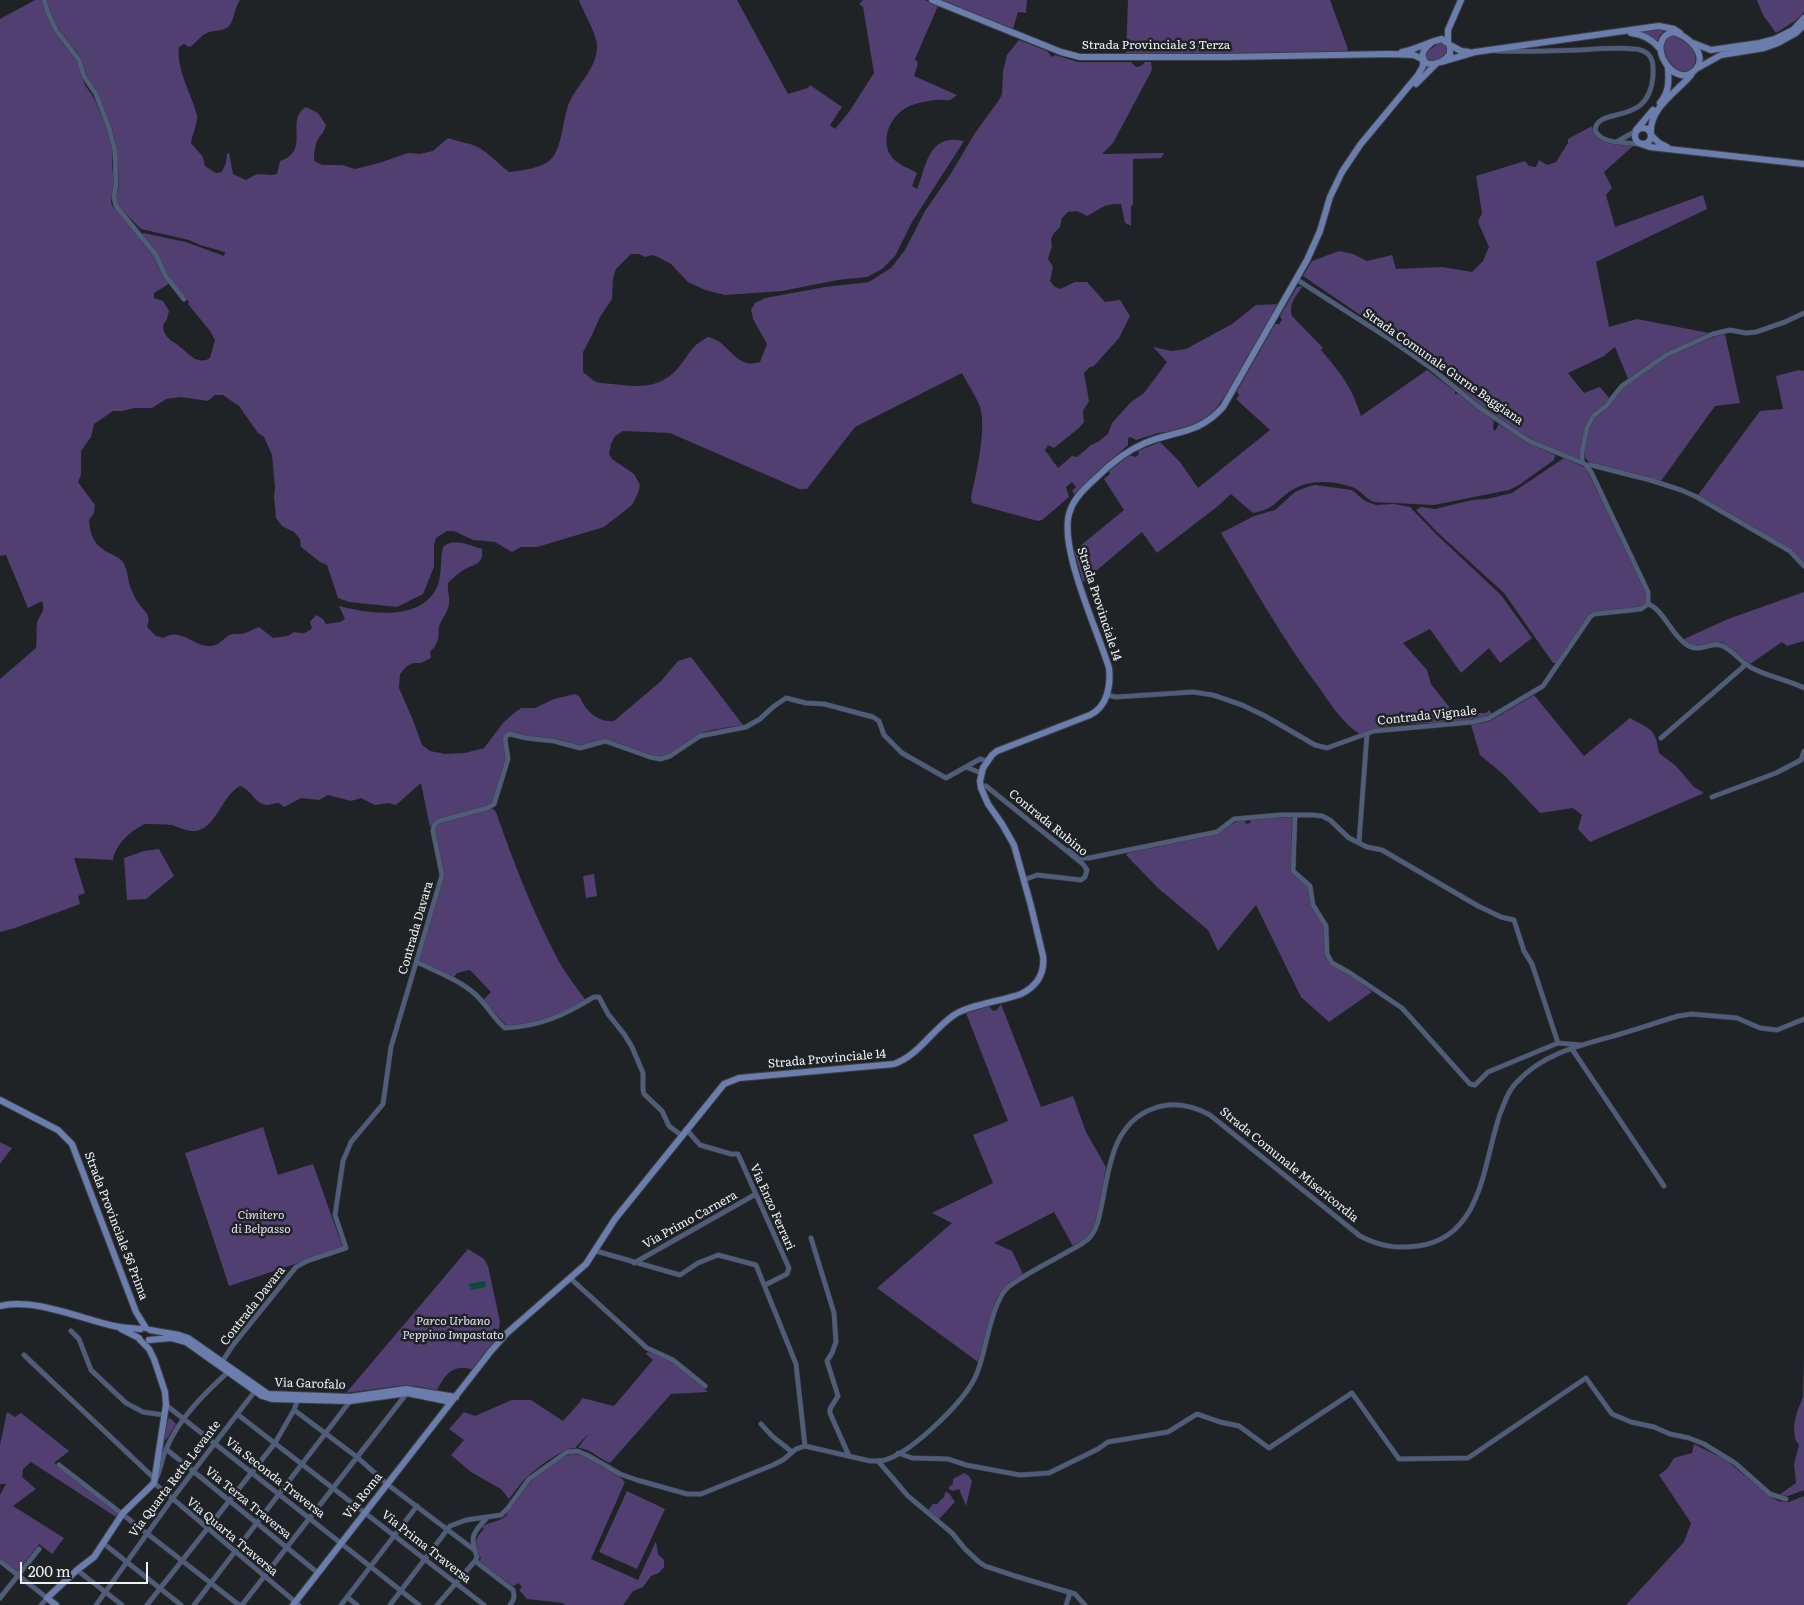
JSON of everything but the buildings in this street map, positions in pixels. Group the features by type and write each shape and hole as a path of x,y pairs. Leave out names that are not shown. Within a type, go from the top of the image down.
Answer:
{"main road":[{"name":"Strada Provinciale 3 Terza","path":"932,0 1052,49 1080,57 1390,54"},
{"path":"1388,111 1450,54 1448,30 1461,0"},
{"path":"1388,111 1418,75 1423,66 1422,54 1424,49 1432,43 1453,18"},
{"path":"1390,54 1414,55 1430,64 1475,52 1659,26 1674,29 1693,43 1711,50 1720,50 1775,39 1793,30 1804,18"},
{"path":"1668,67 1678,75 1684,76 1721,55 1764,48 1796,33 1804,25"},
{"path":"1622,32 1643,36 1653,41 1660,49 1668,67 1667,93 1636,131 1634,138 1640,144 1650,147 1804,164"},
{"path":"1660,49 1660,43 1665,35 1673,32 1680,33"},
{"path":"1390,54 1422,47 1442,39 1461,51 1475,52"},
{"path":"1640,144 1647,143 1651,138 1651,122 1656,112 1694,71 1699,60 1698,52 1693,43"},
{"name":"Strada Provinciale 14","path":"1106,695 1109,682 1109,668 1072,559 1066,527 1069,512 1083,491 1117,459 1149,441 1192,430 1218,412 1231,394 1296,280 1316,240 1330,197 1342,172 1360,145 1388,111"},
{"path":"1636,131 1644,128 1659,143 1670,149"},
{"path":"981,773 987,761 997,751 1095,712 1102,706 1106,695"},
{"name":"Strada Provinciale 14","path":"570,1278 586,1264 615,1219 720,1087 729,1081 739,1078 894,1064 910,1056 957,1013 1012,998 1029,990 1041,975 1044,963 1039,940 1018,855 1010,837 984,796 980,781 981,773"},
{"name":"Strada Provinciale 56 Prima","path":"0,1100 58,1130 72,1144 143,1331"},
{"name":"Via Roma","path":"296,1604 491,1350 507,1333 570,1278"},
{"path":"0,1306 12,1303 31,1304 143,1331 153,1347 154,1359"},
{"path":"116,1326 145,1341 136,1312"},
{"path":"139,1338 143,1331"},
{"name":"Via Garofalo","path":"143,1331 184,1336 268,1394 298,1398"},
{"name":"Via Garofalo","path":"143,1331 160,1338 186,1342 267,1398 352,1398 407,1393 453,1400"},
{"path":"56,1605 47,1598 94,1556 122,1513 154,1481 166,1405 164,1386 154,1359 149,1349 139,1338"},
{"path":"153,1347 154,1343 160,1338"},
{"name":"Via Garofalo","path":"352,1398 406,1389 453,1400"}],"street":[{"path":"44,0 56,30 79,60 84,76 96,94 110,128 115,151 116,184 114,197 116,206 156,255 165,274 184,299"},
{"path":"1483,51 1634,49 1647,54 1653,62 1652,82 1647,100 1640,106 1603,119 1596,126 1596,133 1601,138 1640,144"},
{"path":"1617,141 1636,131"},
{"name":"Strada Comunale Gurne Baggiana","path":"1296,280 1388,338 1431,368 1480,408 1529,440 1582,462"},
{"path":"1804,313 1785,322 1752,333 1730,330 1713,334 1666,355 1622,386 1606,406 1593,416 1587,428 1582,452 1582,462 1587,466 1648,592 1648,604 1654,607 1676,636 1687,646 1697,649 1723,646 1756,670 1804,688"},
{"path":"1587,466 1591,465 1650,480 1697,497 1790,551 1804,566"},
{"name":"Contrada Vignale","path":"1106,695 1116,697 1193,692 1213,694 1265,716 1303,739 1322,747 1335,746 1374,731 1390,728 1473,722 1489,718 1543,686 1590,617 1594,614 1641,609 1648,604"},
{"path":"1661,738 1743,667 1744,663"},
{"name":"Contrada Davara","path":"222,1362 233,1345 296,1267 307,1261 346,1248 335,1215 343,1161 351,1142 383,1104 383,1093 391,1047 442,875 433,831 434,825 439,821 488,808 494,804 508,759 504,739 507,735 554,741 580,748 604,741 654,758 666,758 700,736 746,727 760,719 782,700 790,698 806,703 824,704 873,717 879,721 887,738 902,753 946,778 980,759 987,761"},
{"path":"1359,842 1368,734"},
{"path":"1712,798 1801,760 1804,751"},
{"path":"966,768 981,773"},
{"name":"Contrada Rubino","path":"986,786 1083,864 1086,870 1083,879 1073,880 1037,875 1024,880"},
{"path":"1295,815 1293,871 1310,886 1313,905 1326,926 1327,954 1332,964 1402,1008 1470,1084 1475,1085 1488,1072 1558,1043 1582,1045"},
{"path":"1067,851 1072,849 1083,858 1089,858 1211,834 1224,828 1234,819 1313,815 1330,820 1349,838 1382,850 1478,906 1501,917 1514,920 1524,951 1535,972 1558,1043"},
{"path":"417,962 454,979 469,989 481,999 506,1028 543,1022 564,1014 594,997 599,997 608,1014 632,1047 643,1073 644,1094 662,1111 670,1126 682,1135"},
{"name":"Strada Comunale Misericordia","path":"878,1461 886,1460 928,1433 973,1382 979,1370 996,1307 1006,1289 1078,1246 1090,1236 1099,1218 1116,1143 1124,1129 1140,1115 1151,1109 1167,1105 1182,1105 1201,1110 1220,1121 1360,1236 1371,1242 1392,1248 1426,1245 1439,1241 1450,1233 1463,1221 1473,1205 1481,1187 1498,1120 1511,1089 1516,1082 1537,1064 1563,1051 1678,1016 1692,1014 1737,1018 1760,1028 1777,1030 1804,1019"},
{"path":"1572,1049 1664,1186"},
{"name":"Via Enzo Ferrari","path":"686,1129 700,1145 731,1154 738,1154 788,1268 787,1274 765,1285"},
{"name":"Via Primo Carnera","path":"634,1262 756,1194"},
{"path":"811,1238 834,1313 836,1342 832,1354 827,1361 838,1396 830,1409 830,1413 849,1456"},
{"path":"596,1251 680,1275 698,1262 723,1255 756,1265 796,1364 805,1446"},
{"path":"570,1278 647,1348 673,1360 705,1386"},
{"path":"71,1331 78,1337 91,1370 120,1398 136,1410 164,1415"},
{"name":"Via Quarta Traversa","path":"24,1354 172,1500 296,1604"},
{"path":"154,1481 166,1449 184,1419 206,1392 228,1372"},
{"path":"898,1453 912,1458 948,1459 966,1465 1020,1475 1049,1473 1098,1450 1108,1442 1168,1432 1197,1414 1239,1426 1269,1448 1352,1392 1399,1459 1466,1459 1586,1378 1612,1414 1631,1422 1654,1427 1704,1444 1735,1463 1770,1494 1786,1499"},
{"name":"Via Quarta Retta Levante","path":"96,1605 214,1443 255,1391"},
{"path":"59,1465 241,1605 407,1393"},
{"path":"147,1605 275,1443 294,1410 298,1398"},
{"path":"194,1605 303,1465 352,1398"},
{"name":"Via Seconda Traversa","path":"166,1405 419,1605"},
{"path":"294,1410 358,1457 387,1484 473,1549"},
{"name":"Via Prima Traversa","path":"237,1414 484,1605"},
{"path":"761,1424 772,1436 792,1452"},
{"path":"390,1605 453,1524 466,1520 501,1515 529,1479 563,1454 572,1451 587,1455 628,1477 679,1492 694,1494 709,1492 772,1465 801,1446 805,1446 878,1461 908,1496 952,1533 979,1562 985,1566 1015,1576 1075,1594 1086,1605"},
{"name":"Via Terza Traversa","path":"166,1449 318,1573"},
{"path":"341,1605 416,1506"},
{"path":"437,1605 475,1561 477,1557 473,1549 472,1539 478,1527 486,1518"},
{"path":"104,1543 181,1605"},
{"path":"0,1598 40,1549"},
{"path":"0,1561 47,1598 41,1605"},
{"path":"475,1561 513,1590 513,1601 510,1605"},
{"path":"77,1570 122,1605"},
{"path":"1066,1605 1070,1593"},
{"path":"347,1597 357,1605"}],"green space":[{"path":"35,0 42,0 55,30 76,57 85,85 94,98 110,136 113,151 114,184 111,202 113,207 129,222 155,255 169,282 154,293 154,298 163,301 169,311 163,325 164,332 170,340 197,360 210,358 215,340 188,304 189,302 166,275 157,255 143,237 143,233 186,242 224,256 225,252 189,240 141,229 120,208 116,201 119,184 115,139 98,94 89,82 78,54 59,30 50,14 46,0 240,0 229,26 223,30 205,34 189,47 184,44 179,47 179,56 182,73 197,116 191,143 203,157 205,166 216,173 222,172 227,154 229,153 233,174 246,180 257,174 277,174 280,161 289,156 294,150 297,120 300,113 306,107 318,113 326,125 318,138 314,155 314,161 322,165 342,165 355,169 408,153 420,154 433,151 448,138 481,149 509,172 543,165 552,158 558,147 569,103 591,69 596,54 595,35 579,0 737,0 788,94 808,88 810,85 842,107 830,125 835,129 849,112 874,73 863,7 859,4 863,0 925,0 938,6 915,59 918,63 914,76 957,95 949,100 927,101 905,108 893,119 886,141 891,156 903,166 917,173 912,186 917,189 927,161 936,146 952,140 964,141 912,222 895,256 882,269 867,277 838,280 782,291 725,295 705,290 688,282 671,264 660,258 653,255 645,257 639,254 631,254 616,269 613,278 612,299 600,317 583,352 583,372 594,381 600,383 642,386 661,381 670,376 694,347 708,337 722,344 744,362 760,362 767,344 753,319 751,310 755,303 765,298 825,287 869,282 891,268 905,250 925,211 950,175 975,133 999,100 1002,94 1003,71 1007,55 1019,40 1047,51 1052,57 1055,55 1078,62 1131,62 1136,67 1141,66 1145,62 1151,62 1152,70 1113,143 1102,154 1164,153 1161,158 1133,159 1131,226 1125,223 1121,204 1110,204 1087,216 1077,211 1068,212 1062,218 1060,227 1051,239 1052,246 1048,259 1053,267 1050,281 1055,287 1060,289 1075,282 1087,282 1105,302 1120,300 1130,316 1119,338 1094,366 1084,373 1089,401 1083,411 1084,422 1054,448 1048,445 1045,450 1058,468 1072,456 1077,457 1108,434 1112,423 1131,402 1144,393 1167,362 1153,347 1172,351 1186,349 1232,324 1256,305 1279,304 1231,388 1215,410 1204,420 1191,427 1158,433 1136,440 1131,437 1128,438 1128,445 1075,495 1072,491 1076,487 1072,482 1066,487 1069,497 1042,520 1038,521 972,503 971,497 982,437 982,425 979,404 962,373 855,427 807,489 799,489 670,433 623,431 615,436 609,454 612,459 634,474 640,485 632,505 604,527 537,547 521,547 512,552 495,542 473,540 454,531 447,531 436,538 434,545 434,567 423,594 397,607 349,602 338,598 327,565 320,562 301,547 300,539 294,532 282,526 276,518 272,455 264,437 258,433 239,406 223,395 215,395 208,401 181,397 166,399 152,408 113,411 94,424 91,437 81,451 81,475 78,482 95,505 94,513 89,520 93,537 100,547 118,557 123,563 134,595 149,619 147,627 156,636 164,638 176,635 203,645 213,646 230,635 244,634 259,627 273,638 288,636 294,632 306,632 312,628 310,622 316,615 323,619 326,624 340,622 345,619 339,606 380,613 408,610 421,605 431,597 438,585 443,547 457,542 482,549 482,558 478,563 462,571 448,583 448,607 439,626 437,643 430,652 431,658 421,663 413,663 400,674 399,688 422,745 430,751 445,754 465,753 484,748 503,723 521,708 535,708 554,699 575,694 580,697 585,707 593,715 603,720 614,721 661,681 678,661 691,657 743,725 705,732 694,737 673,752 661,757 654,757 608,740 600,740 581,747 554,740 537,739 513,732 506,733 503,742 507,759 493,802 487,807 433,822 430,827 421,783 396,805 388,803 375,805 361,798 351,801 328,795 319,800 301,798 284,807 279,803 262,804 240,786 228,797 207,826 200,830 191,831 172,825 145,824 134,830 124,839 114,854 113,860 74,858 85,893 78,896 80,904 0,932 0,679 36,648 37,623 43,608 42,601 28,608 6,555 0,556 0,19"},
{"path":"939,0 1027,0 1026,13 1018,12 1013,29"},
{"path":"1128,0 1330,0 1348,49 1346,52 1126,55"},
{"path":"1757,0 1804,0 1804,12 1795,21 1776,33 1763,15"},
{"path":"1659,28 1665,30 1657,42 1637,31"},
{"path":"1672,34 1684,40 1693,49 1695,60 1688,72 1682,73 1678,70 1666,55 1664,41"},
{"path":"1440,43 1448,46 1446,54 1440,59 1432,61 1425,58 1426,52"},
{"path":"1592,126 1594,133 1601,141 1633,146 1604,172 1612,188 1606,195 1615,227 1703,195 1707,209 1596,262 1609,327 1637,319 1709,333 1665,353 1628,379 1615,347 1604,356 1568,373 1584,393 1600,387 1609,398 1588,419 1581,455 1579,458 1576,458 1535,441 1491,413 1444,371 1440,372 1408,345 1406,336 1391,336 1303,276 1312,261 1339,251 1353,254 1367,261 1392,255 1396,269 1442,267 1472,272 1483,261 1489,247 1478,222 1482,213 1476,176 1525,161 1529,166 1536,167 1539,160 1547,165 1556,162 1568,143 1568,139"},
{"path":"1301,286 1292,304 1292,316 1323,348 1321,350 1340,373 1349,388 1361,416 1427,370 1455,391 1455,394 1459,394 1494,421 1493,428 1495,431 1499,424 1526,442 1555,455 1554,460 1509,490 1434,505 1374,502 1352,487 1336,483 1319,482 1296,488 1270,507 1253,513 1231,494 1157,553 1142,532 1083,582 1074,551 1124,510 1104,479 1110,474 1109,471 1129,455 1136,457 1139,454 1138,451 1160,442 1180,462 1198,488 1270,430 1236,399 1239,396 1237,391 1275,324 1279,324 1282,320 1280,316 1297,287"},
{"path":"1725,334 1740,403 1715,406 1661,481 1589,463 1585,457 1584,450 1591,422 1597,414 1608,407 1619,390 1667,357"},
{"path":"1799,370 1804,371 1804,563 1791,550 1698,495 1760,411 1783,409 1776,376"},
{"path":"1564,458 1586,468 1645,590 1647,599 1646,603 1640,608 1591,613 1556,663 1553,663 1504,593 1437,532 1416,510 1421,507 1435,509 1512,493"},
{"path":"1315,485 1352,490 1365,501 1376,505 1394,504 1410,507 1501,595 1532,638 1500,663 1489,648 1461,673 1430,629 1403,643 1427,670 1431,684 1454,713 1463,716 1474,713 1486,713 1489,710 1492,714 1460,722 1393,726 1361,735 1343,720 1281,632 1221,533 1254,516 1275,510 1295,492"},
{"path":"1804,592 1804,641 1787,646 1782,642 1750,664 1722,642 1711,643 1697,648 1682,640 1728,619"},
{"path":"1534,695 1584,756 1630,718 1647,727 1656,738 1659,753 1676,766 1694,787 1704,793 1590,842 1578,829 1582,815 1573,808 1540,813 1504,775 1480,755 1471,725 1490,721"},
{"path":"492,808 496,812 523,885 547,939 563,968 586,1001 544,1021 507,1026 483,1000 491,992 470,970 457,973 454,977 419,961 443,875 435,827 439,823"},
{"path":"1252,818 1292,818 1291,872 1309,887 1311,906 1326,927 1326,955 1372,992 1329,1022 1301,997 1256,905 1218,951 1208,930 1158,888 1126,855 1128,853 1214,835 1236,822 1245,820 1246,824 1250,823"},
{"path":"159,849 174,876 146,899 127,900 124,858 144,851"},
{"path":"594,874 597,896 586,898 583,876"},
{"path":"1001,1004 1041,1107 1073,1096 1086,1132 1106,1167 1097,1218 1087,1237 1073,1246 1054,1212 994,1243 1012,1251 1023,1274 1009,1283 996,1299 978,1362 877,1288 952,1223 932,1213 993,1183 973,1135 1008,1121 966,1013 989,1006 993,1011 997,1010"},
{"name":"Cimitero di Belpasso","path":"263,1127 278,1175 313,1164 343,1248 229,1286 185,1153"},
{"path":"0,1142 12,1148 0,1164"},
{"name":"Parco Urbano Peppino Impastato","path":"468,1249 484,1259 488,1266 500,1322 499,1328 492,1337 495,1340 473,1370 460,1368 451,1371 437,1390 415,1386 398,1386 346,1393"},
{"path":"647,1352 659,1354 673,1362 708,1392 671,1394 610,1463 587,1450 578,1448 589,1433 575,1448 556,1455 534,1471 522,1482 509,1499 501,1489 471,1472 451,1455 464,1440 449,1429 464,1412 475,1416 512,1400 531,1400 563,1421 582,1398 614,1406 653,1360 646,1354"},
{"path":"1804,1355 1804,1490 1788,1496 1779,1495 1796,1483 1794,1464 1799,1445 1795,1439 1794,1425 1803,1397"},
{"path":"7,1412 15,1417 21,1413 69,1451 54,1463 119,1514 116,1517 31,1462 23,1469 22,1477 36,1489 13,1506 64,1538 52,1554 39,1544 17,1572 0,1559 0,1495 6,1484 0,1484 0,1445"},
{"path":"170,1418 176,1424 166,1440 164,1439 168,1419"},
{"path":"1694,1444 1726,1460 1769,1496 1778,1501 1789,1502 1804,1496 1804,1605 1626,1605 1684,1542 1691,1523 1659,1475 1667,1469 1674,1458 1692,1453"},
{"path":"572,1454 582,1455 620,1477 625,1482 591,1559 638,1580 656,1541 658,1554 664,1560 664,1567 659,1573 651,1576 643,1587 633,1591 623,1605 565,1605 563,1603 527,1599 519,1590 522,1587 518,1583 514,1586 511,1585 479,1561 481,1558 476,1543 478,1536 484,1529 482,1527 507,1515 506,1513 533,1478 553,1463"},
{"path":"964,1473 972,1481 966,1506 959,1489 953,1491 949,1489 953,1484 953,1479"},
{"path":"627,1491 665,1509 637,1569 599,1552"},
{"path":"945,1492 949,1493 955,1502 939,1519 928,1510 933,1504 937,1504 944,1497"}],"shaded area":[{"path":"485,1281 486,1287 471,1290 469,1284"}]}
